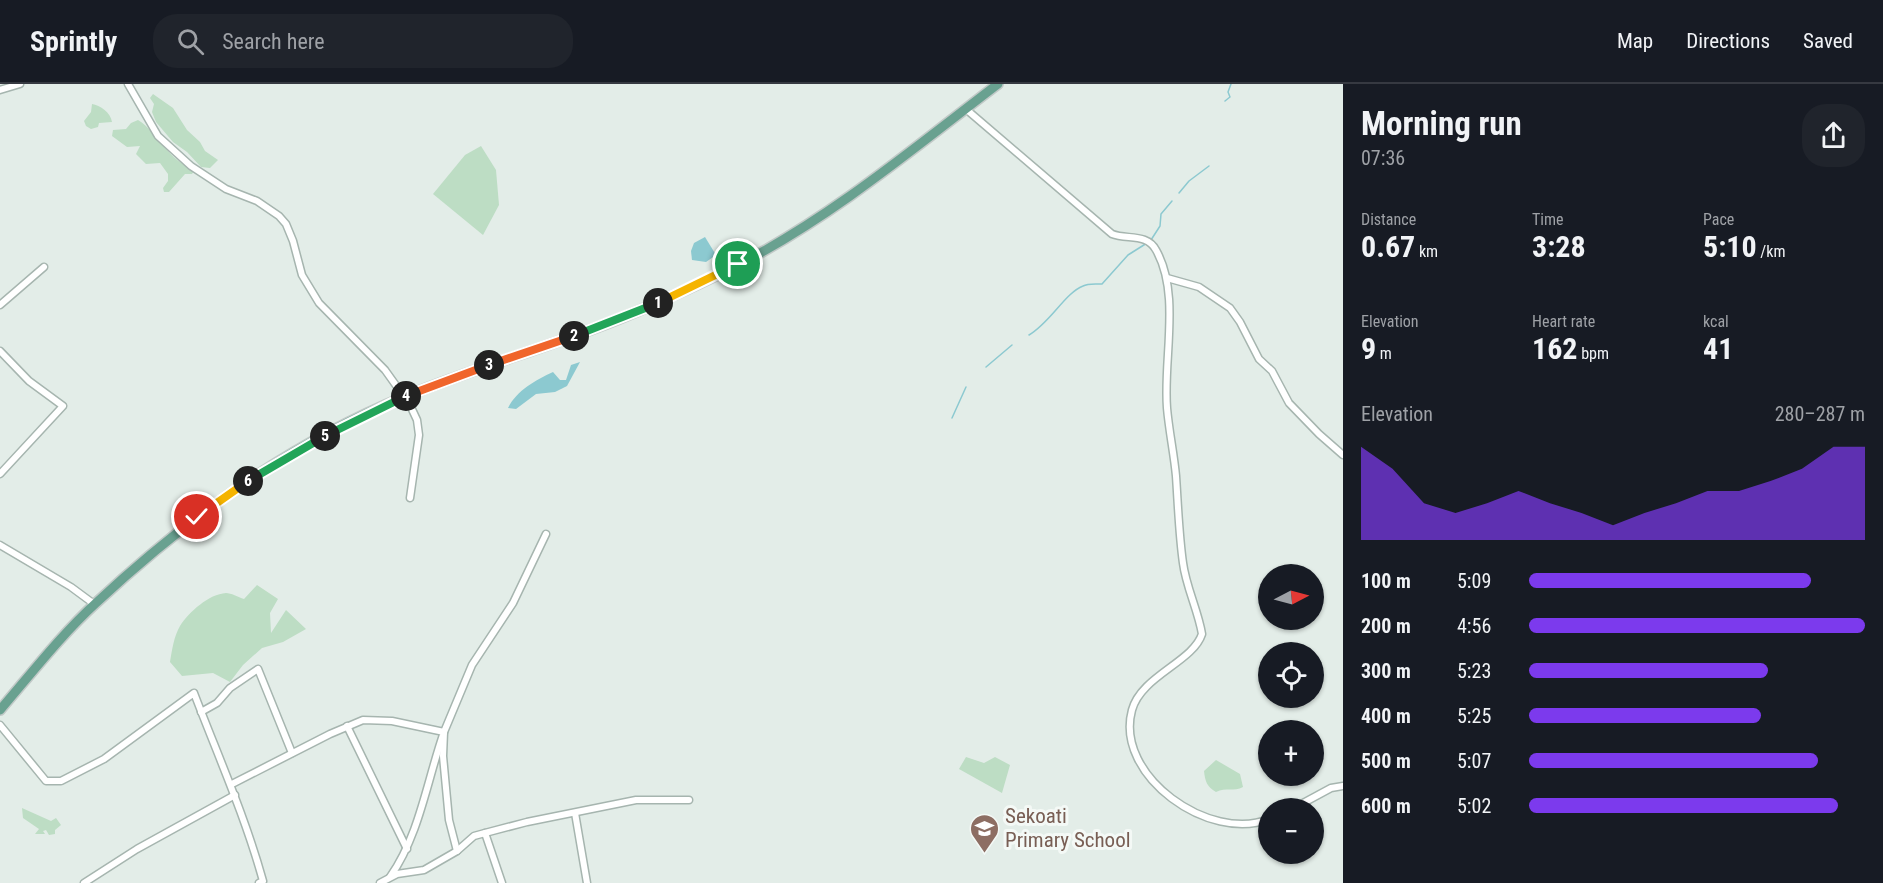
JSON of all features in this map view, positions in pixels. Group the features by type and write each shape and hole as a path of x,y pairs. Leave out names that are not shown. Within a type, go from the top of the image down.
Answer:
{"main road":[{"path":"0,710 94,604 165,543 227,495 291,454 402,398 615,321 738,264 783,240 888,170 998,84"}],"street":[{"path":"0,90 20,84"},
{"path":"128,84 158,136 191,166 226,189 257,201 279,216 286,224 293,241 302,275 319,303 384,370 402,398 410,405 417,420 419,435 410,498"},
{"path":"967,110 1112,234 1123,238 1141,237 1155,248 1167,278 1169,312 1167,407 1183,564 1202,634 1193,648 1155,678 1137,698 1131,712 1131,740 1145,772 1194,813 1227,824 1258,822"},
{"path":"0,305 44,267"},
{"path":"1167,278 1199,287 1230,308 1259,359 1272,371 1289,403 1343,455"},
{"path":"0,351 29,381 63,406 0,474"},
{"path":"390,877 407,849 415,829 444,732 472,665 513,603 546,534"},
{"path":"0,545 71,587 94,604"},
{"path":"201,712 217,704 230,688 258,669 292,753"},
{"path":"0,725 46,781 61,781 104,759 194,693 224,772 232,784 263,881 259,883"},
{"path":"232,784 363,720 392,721 444,732"},
{"path":"347,726 407,849"},
{"path":"444,732 443,756 449,820 456,851"},
{"path":"1312,798 1331,788 1343,786"},
{"path":"84,883 137,849 235,795"},
{"path":"380,883 390,877 424,870 456,851 474,836 484,833 636,800 689,800"},
{"path":"575,813 587,883"},
{"path":"484,833 502,883"}],"green space":[{"path":"153,94 173,108 187,130 200,142 205,151 218,160 210,168 201,167 187,152 173,142 156,122 152,112 154,104 150,98"},
{"path":"92,104 105,110 112,122 99,123 98,127 91,129 86,126 84,121 91,112"},
{"path":"138,120 171,154 195,169 192,174 185,174 169,192 164,192 163,188 168,181 168,174 160,163 146,164 136,154 140,146 127,147 112,136 113,130 126,129"},
{"path":"481,146 496,170 499,205 483,235 433,194 465,155"},
{"path":"257,585 278,599 270,613 271,633 286,610 306,629 283,642 262,648 243,665 230,682 213,673 182,676 170,662 176,634 184,621 200,605 213,597 226,593 244,599"},
{"path":"966,757 984,763 995,757 1010,765 1002,793 959,769"},
{"path":"1216,760 1240,774 1243,787 1216,792 1210,788 1204,771"},
{"path":"22,808 51,821 56,818 61,825 55,830 55,834 49,835 46,830 43,831 45,834 35,834 39,829 23,818"}],"water":[{"path":"705,237 716,255 706,262 692,260 691,251 694,243"},
{"path":"580,362 567,386 555,392 536,394 516,409 508,408 516,396 534,382 553,372 560,380 566,380 571,365"}],"waterway":[{"path":"1225,101 1230,97 1228,92 1231,84"},
{"path":"1179,193 1189,181 1209,166"},
{"path":"1151,240 1160,226 1161,214 1172,201"},
{"path":"1029,335 1037,330 1076,290 1087,284 1102,284 1128,255 1147,243"},
{"path":"986,367 1012,345"},
{"path":"952,418 966,387"}],"place":[{"name":"Sekoati Primary School","path":"984,854"}],"route":[{"path":"197,517 291,454 362,416 402,398 634,313 738,264"}]}
